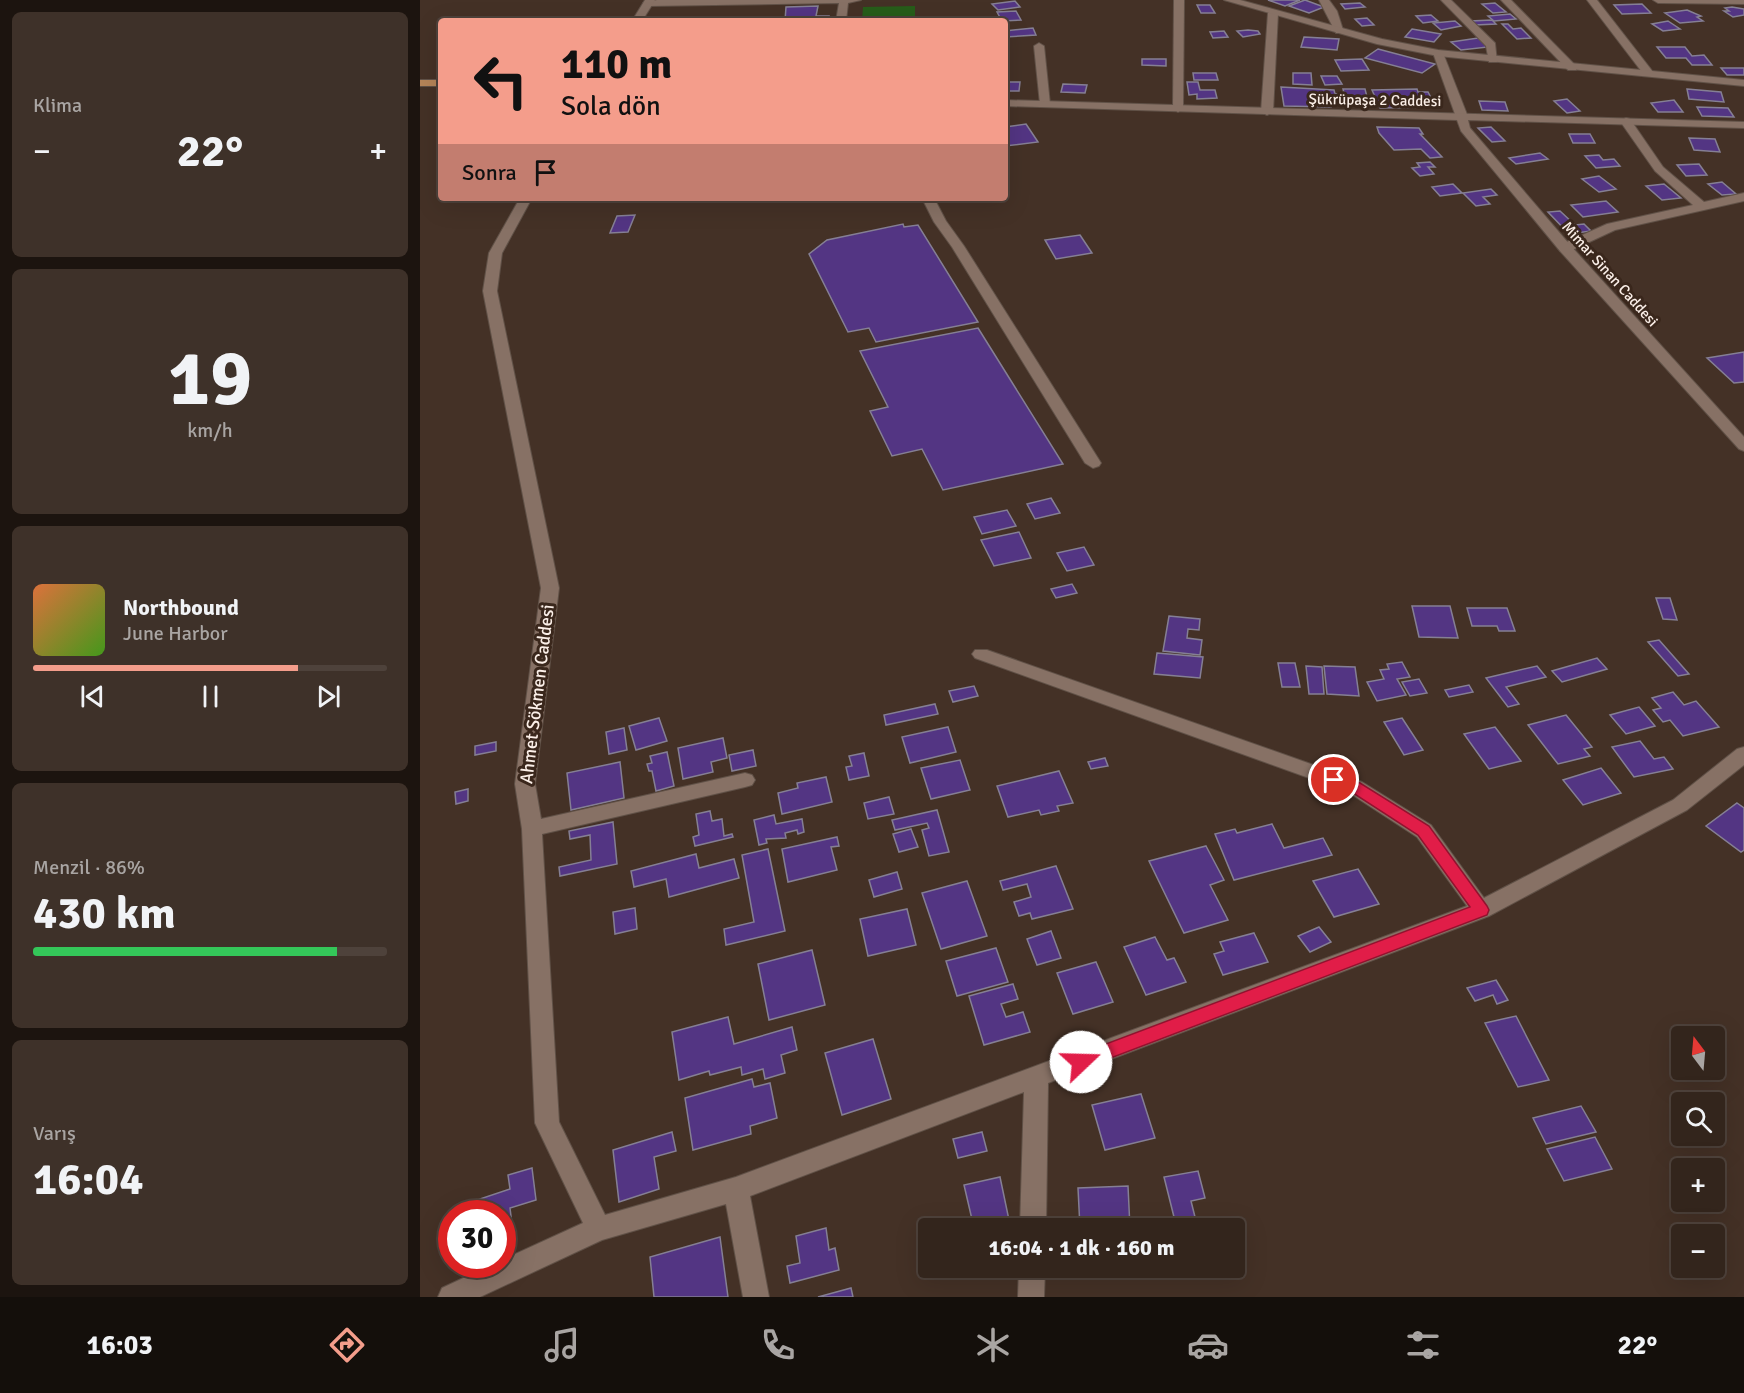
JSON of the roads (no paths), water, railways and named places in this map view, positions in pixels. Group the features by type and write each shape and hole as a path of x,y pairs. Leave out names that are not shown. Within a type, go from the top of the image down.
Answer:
{"main road":[{"path":"420,82 438,83"},
{"path":"420,92 438,93"}],"street":[{"path":"842,18 844,0"},
{"path":"639,18 649,1 856,0"},
{"path":"1178,109 1179,0"},
{"path":"1229,0 1340,31 1438,53 1572,68 1744,83"},
{"path":"1324,0 1332,11 1340,31"},
{"path":"1447,0 1454,0"},
{"path":"1447,0 1491,45 1493,60"},
{"path":"1506,0 1572,68"},
{"path":"1592,0 1649,74"},
{"path":"1658,0 1744,1"},
{"path":"1267,112 1273,13"},
{"path":"1039,46 1045,104"},
{"name":"Mimar Sinan Caddesi","path":"1438,53 1465,129 1565,248 1744,446"},
{"name":"Şükrüpaşa 2 Caddesi","path":"1008,103 1744,125"},
{"path":"1626,121 1659,169 1701,206"},
{"path":"1565,248 1611,227 1744,197"},
{"name":"Ahmet Sökmen Caddesi","path":"524,201 495,251 489,272 492,302 550,588 525,784 532,829 547,1123 599,1229"},
{"path":"930,201 940,222 958,246 1093,463"},
{"path":"981,654 1355,787 1424,831 1481,910"},
{"path":"451,1297 599,1229 736,1189 1481,910 1680,805 1744,754"},
{"path":"532,829 745,780"},
{"path":"1033,1218 1036,1078"},
{"path":"736,1189 756,1297"},
{"path":"1031,1297 1032,1278"}]}
